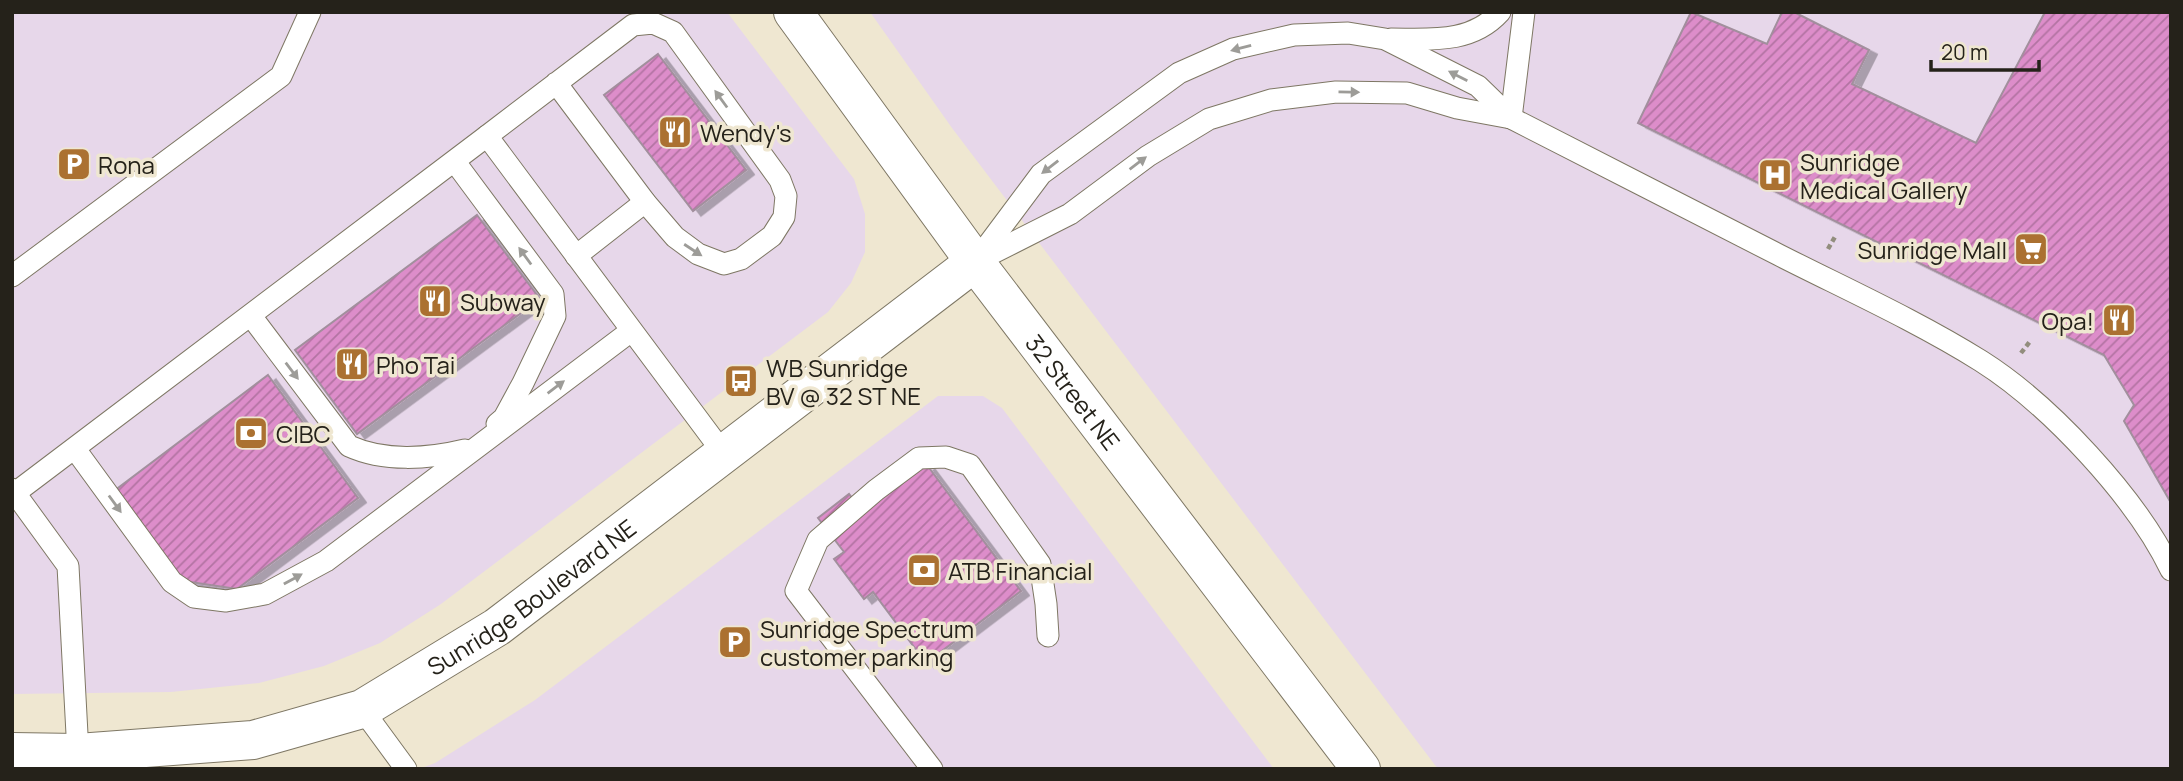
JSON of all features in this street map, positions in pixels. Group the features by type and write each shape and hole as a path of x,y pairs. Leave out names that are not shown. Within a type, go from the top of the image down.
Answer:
{"street":[{"name":"32 Street NE","path":"793,12 975,262 1361,769"},
{"name":"Sunridge Boulevard NE","path":"12,752 78,753 253,740 362,709 497,627 975,262"}],"lane":[{"path":"12,276 281,76 310,12"},
{"path":"975,262 1041,174 1179,73 1233,50 1294,35 1348,33 1385,39 1450,39 1468,34 1493,20 1500,12"},
{"path":"1511,118 1524,12"},
{"path":"78,753 68,566 14,491 75,449 455,162 487,136 556,83 633,25 653,23 673,32 780,180 786,196 784,217 772,236 741,259 724,264 698,254 674,237 556,83"},
{"path":"1385,39 1478,86 1511,118"},
{"path":"975,262 1070,215 1147,156 1209,119 1271,100 1336,92 1407,93 1457,108 1511,118 1923,328 2003,376 2061,428 2105,473 2150,533 2171,570"},
{"path":"487,136 724,454"},
{"path":"251,316 349,446 366,454 387,457 442,456 474,448 503,418 555,316 553,294 455,162"},
{"path":"576,256 645,202"},
{"path":"75,449 172,582 194,597 226,600 265,594 326,561 631,331"},
{"path":"932,769 796,591 818,540 876,490 919,458 946,457 970,465 1040,564 1048,636"},
{"path":"362,709 406,769"}],"path":[{"path":"1828,250 1836,235"},
{"path":"2017,358 2031,340"}],"shaded area":[{"path":"12,12 727,12 854,179 865,214 865,252 851,283 828,312 441,604 380,643 324,666 259,683 171,692 12,694"},
{"path":"870,12 2171,12 2171,769 1438,769 952,128"},
{"path":"938,396 983,396 1002,408 1274,769 419,769 435,763 535,700"}],"building":[{"name":"Sunridge Mall","path":"1691,12 1767,44 1782,12 1794,12 1869,50 1852,84 1976,143 2045,12 2171,12 2171,503 2124,421 2134,405 2104,355 1638,123"},
{"name":"Wendy's","path":"658,54 746,170 693,211 604,95"},
{"path":"477,215 540,299 357,434 295,350"},
{"name":"CIBC","path":"268,375 358,498 237,589 177,580 114,491"},
{"name":"ATB Financial","path":"927,465 1021,591 926,663 873,592 864,599 834,559 844,552 818,518 849,494 863,512"}],"place":[{"name":"Wendy's","path":"675,132"},
{"name":"Rona","path":"74,164"},
{"name":"Sunridge Medical Gallery","path":"1775,175"},
{"name":"Sunridge Mall","path":"2031,249"},
{"name":"Subway","path":"435,301"},
{"name":"Opa!","path":"2119,320"},
{"name":"Pho Tai","path":"352,364"},
{"name":"WB Sunridge BV @ 32 ST NE","path":"741,381"},
{"name":"CIBC","path":"251,433"},
{"name":"ATB Financial","path":"924,570"},
{"name":"Sunridge Spectrum customer parking","path":"735,642"}]}
